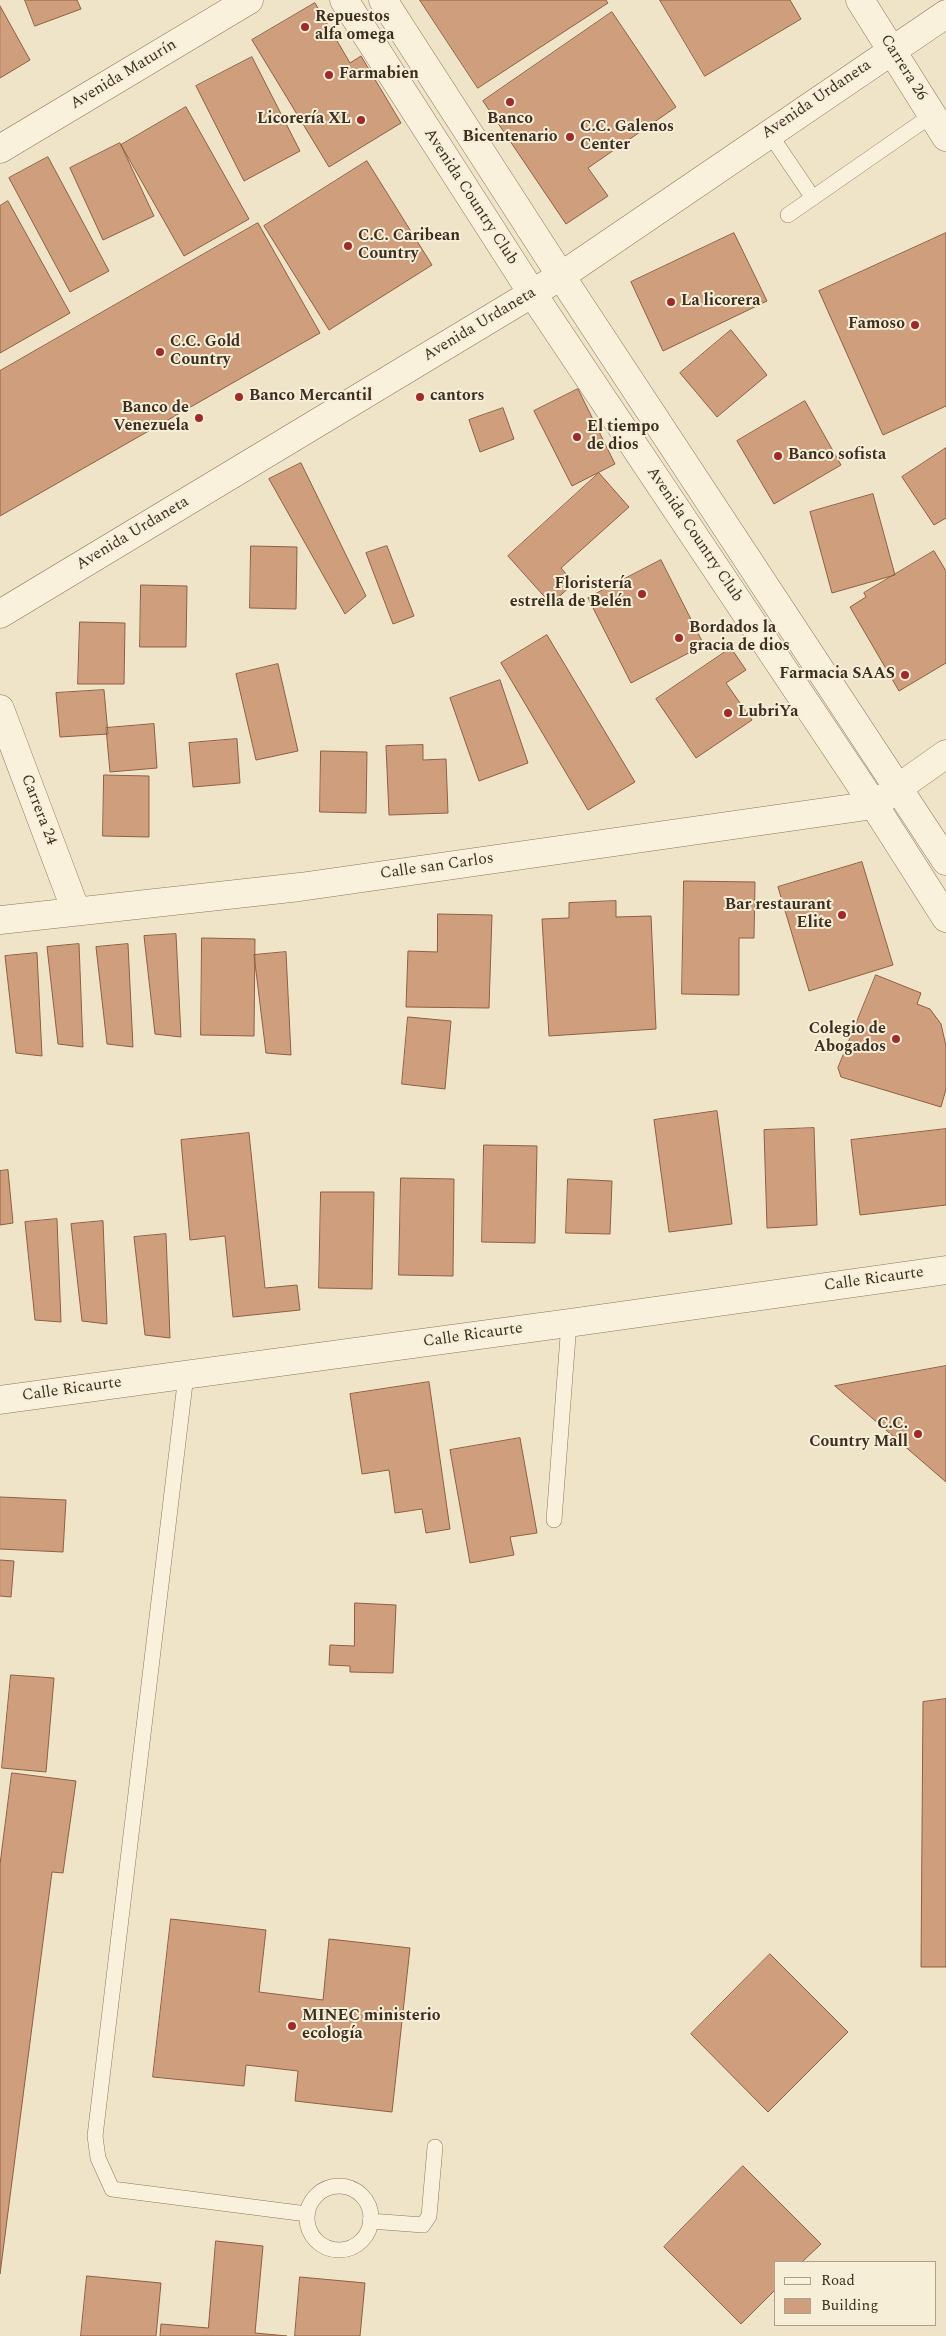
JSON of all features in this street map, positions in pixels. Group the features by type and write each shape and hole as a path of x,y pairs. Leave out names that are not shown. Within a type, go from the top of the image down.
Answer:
{"street":[{"name":"Avenida Maturín","path":"0,149 249,0"},
{"name":"Avenida Country Club","path":"344,0 532,293 874,805 946,918"},
{"name":"Avenida Country Club","path":"383,0 561,276 946,860"},
{"name":"Carrera 26","path":"860,0 939,126"},
{"name":"Avenida Urdaneta","path":"0,614 561,276 891,49 946,14"},
{"name":"Carrera 24","path":"0,709 76,911"},
{"path":"874,805 946,754"},
{"name":"Calle san Carlos","path":"0,920 300,887 874,805"},
{"name":"Calle Ricaurte","path":"0,1400 946,1270"}],"lane":[{"path":"788,215 812,198 939,126"},
{"path":"769,133 812,198"},
{"path":"554,1520 569,1323"},
{"path":"186,1375 95,2136 98,2158 112,2188 307,2214"},
{"path":"370,2221 423,2225 429,2216 435,2148"},
{"path":"347,2187 362,2196 367,2203 370,2221 368,2230 355,2246 335,2250 317,2242 311,2234 307,2214 309,2206 320,2192 329,2188 347,2187"}],"building":[{"path":"25,0 77,0 81,9 35,26"},
{"path":"420,0 606,0 608,3 478,88"},
{"path":"660,0 790,0 801,19 705,76"},
{"path":"315,3 350,63 361,56 401,123 329,167 252,40"},
{"path":"0,6 30,60 0,78"},
{"name":"C.C. Galenos Center","path":"612,12 676,107 588,168 608,196 566,224 483,101"},
{"path":"252,57 300,151 244,181 196,86"},
{"path":"186,107 249,219 184,256 121,145"},
{"path":"120,143 154,216 103,240 70,168"},
{"path":"48,157 109,271 70,292 9,178"},
{"name":"C.C. Caribean Country","path":"367,161 432,265 329,330 264,226"},
{"path":"8,201 70,313 0,353 0,206"},
{"name":"C.C. Gold Country","path":"258,223 320,333 0,516 0,371"},
{"path":"734,233 767,301 663,351 631,282"},
{"path":"946,233 946,406 883,435 819,291"},
{"path":"731,330 767,375 717,417 680,373"},
{"path":"578,389 615,464 572,486 534,411"},
{"path":"805,401 841,465 774,504 737,441"},
{"path":"503,408 514,439 480,452 469,420"},
{"path":"946,448 946,518 934,525 902,477"},
{"path":"301,463 366,596 345,614 269,479"},
{"path":"599,473 629,507 561,568 574,583 551,604 508,556"},
{"path":"873,494 895,575 832,593 810,512"},
{"path":"251,546 297,547 296,609 250,608"},
{"path":"387,546 414,616 393,624 366,553"},
{"path":"934,551 946,571 946,663 899,691 850,607 866,597 864,593"},
{"path":"661,560 704,645 631,683 588,598"},
{"path":"141,585 187,586 186,647 140,647"},
{"path":"80,622 125,623 124,684 78,684"},
{"path":"547,635 635,782 588,810 501,663"},
{"path":"731,648 746,670 726,683 752,720 696,758 656,699"},
{"path":"278,664 298,751 256,760 236,674"},
{"path":"500,680 528,763 479,781 450,698"},
{"path":"104,690 108,734 60,737 56,693"},
{"path":"154,724 157,768 110,772 106,728"},
{"path":"237,739 240,783 193,787 189,743"},
{"path":"423,745 423,760 446,759 448,813 389,815 386,746"},
{"path":"321,751 367,752 366,813 320,812"},
{"path":"104,775 149,776 149,837 103,836"},
{"path":"862,862 893,965 809,991 778,887"},
{"path":"684,881 755,882 754,938 739,938 739,995 682,994"},
{"path":"616,901 616,917 651,916 656,1029 549,1036 542,919 569,918 569,903"},
{"path":"438,914 492,915 489,1008 406,1007 408,951 437,952"},
{"path":"176,934 181,1037 155,1034 144,936"},
{"path":"202,938 255,939 254,1036 201,1035"},
{"path":"79,944 83,1047 58,1044 47,947"},
{"path":"128,944 133,1047 107,1044 96,947"},
{"path":"286,952 291,1055 266,1053 254,955"},
{"path":"37,953 42,1056 16,1053 5,956"},
{"path":"876,975 921,993 917,1004 930,1009 941,1024 946,1046 946,1089 941,1107 841,1077 838,1068"},
{"path":"408,1017 451,1021 445,1089 402,1084"},
{"path":"717,1111 732,1224 669,1232 654,1120"},
{"path":"814,1128 817,1225 767,1228 764,1130"},
{"path":"946,1129 946,1205 860,1215 851,1140"},
{"path":"249,1133 265,1288 297,1285 300,1310 233,1317 225,1236 190,1240 181,1140"},
{"path":"484,1145 537,1146 535,1243 482,1242"},
{"path":"8,1170 13,1223 0,1225 0,1171"},
{"path":"401,1178 454,1179 453,1276 399,1275"},
{"path":"568,1179 612,1181 610,1234 566,1233"},
{"path":"321,1192 374,1192 372,1289 319,1288"},
{"path":"57,1219 61,1322 35,1320 25,1222"},
{"path":"103,1221 107,1324 82,1321 71,1224"},
{"path":"166,1234 170,1338 145,1335 134,1237"},
{"name":"C.C. Country Mall","path":"946,1366 946,1482 835,1386"},
{"path":"429,1382 450,1529 426,1533 422,1509 395,1513 389,1470 362,1474 350,1394"},
{"path":"520,1438 537,1533 510,1537 514,1555 470,1563 450,1450"},
{"path":"0,1497 66,1500 63,1552 0,1549"},
{"path":"0,1560 14,1561 11,1597 0,1596"},
{"path":"355,1603 396,1605 393,1673 350,1672 350,1666 329,1665 330,1645 354,1646"},
{"path":"11,1675 54,1678 46,1772 2,1768"},
{"path":"946,1699 946,1967 921,1967 923,1702"},
{"path":"12,1773 76,1781 63,1873 52,1872 0,2274 0,1865"},
{"path":"171,1919 266,1930 259,1992 323,2000 329,1939 410,1948 392,2112 295,2101 298,2071 246,2065 244,2086 153,2077"},
{"path":"770,1954 848,2032 768,2112 691,2034"},
{"path":"743,2166 821,2244 803,2261 774,2261 774,2291 741,2324 664,2247"},
{"path":"216,2241 263,2246 255,2333 287,2336 160,2336 161,2324 208,2328"},
{"path":"87,2276 161,2283 156,2336 81,2336"},
{"path":"300,2277 365,2283 360,2336 295,2336"}],"place":[{"name":"Repuestos alfa omega","path":"305,27"},
{"name":"Farmabien","path":"329,75"},
{"name":"Banco Bicentenario","path":"510,102"},
{"name":"Licorería XL","path":"361,120"},
{"name":"C.C. Galenos Center","path":"570,137"},
{"name":"C.C. Caribean Country","path":"348,246"},
{"name":"La licorera","path":"671,302"},
{"name":"Famoso","path":"915,325"},
{"name":"C.C. Gold Country","path":"160,352"},
{"name":"Banco Mercantil","path":"239,397"},
{"name":"cantors","path":"420,397"},
{"name":"Banco de Venezuela","path":"199,418"},
{"name":"El tiempo de dios","path":"577,437"},
{"name":"Banco sofista","path":"778,456"},
{"name":"Floristería estrella de Belén","path":"642,594"},
{"name":"Bordados la gracia de dios","path":"679,638"},
{"name":"Farmacia SAAS","path":"905,675"},
{"name":"LubriYa","path":"728,713"},
{"name":"Bar restaurant Elite","path":"842,915"},
{"name":"Colegio de Abogados","path":"896,1039"},
{"name":"C.C. Country Mall","path":"918,1434"},
{"name":"MINEC ministerio ecología","path":"292,2026"}]}
